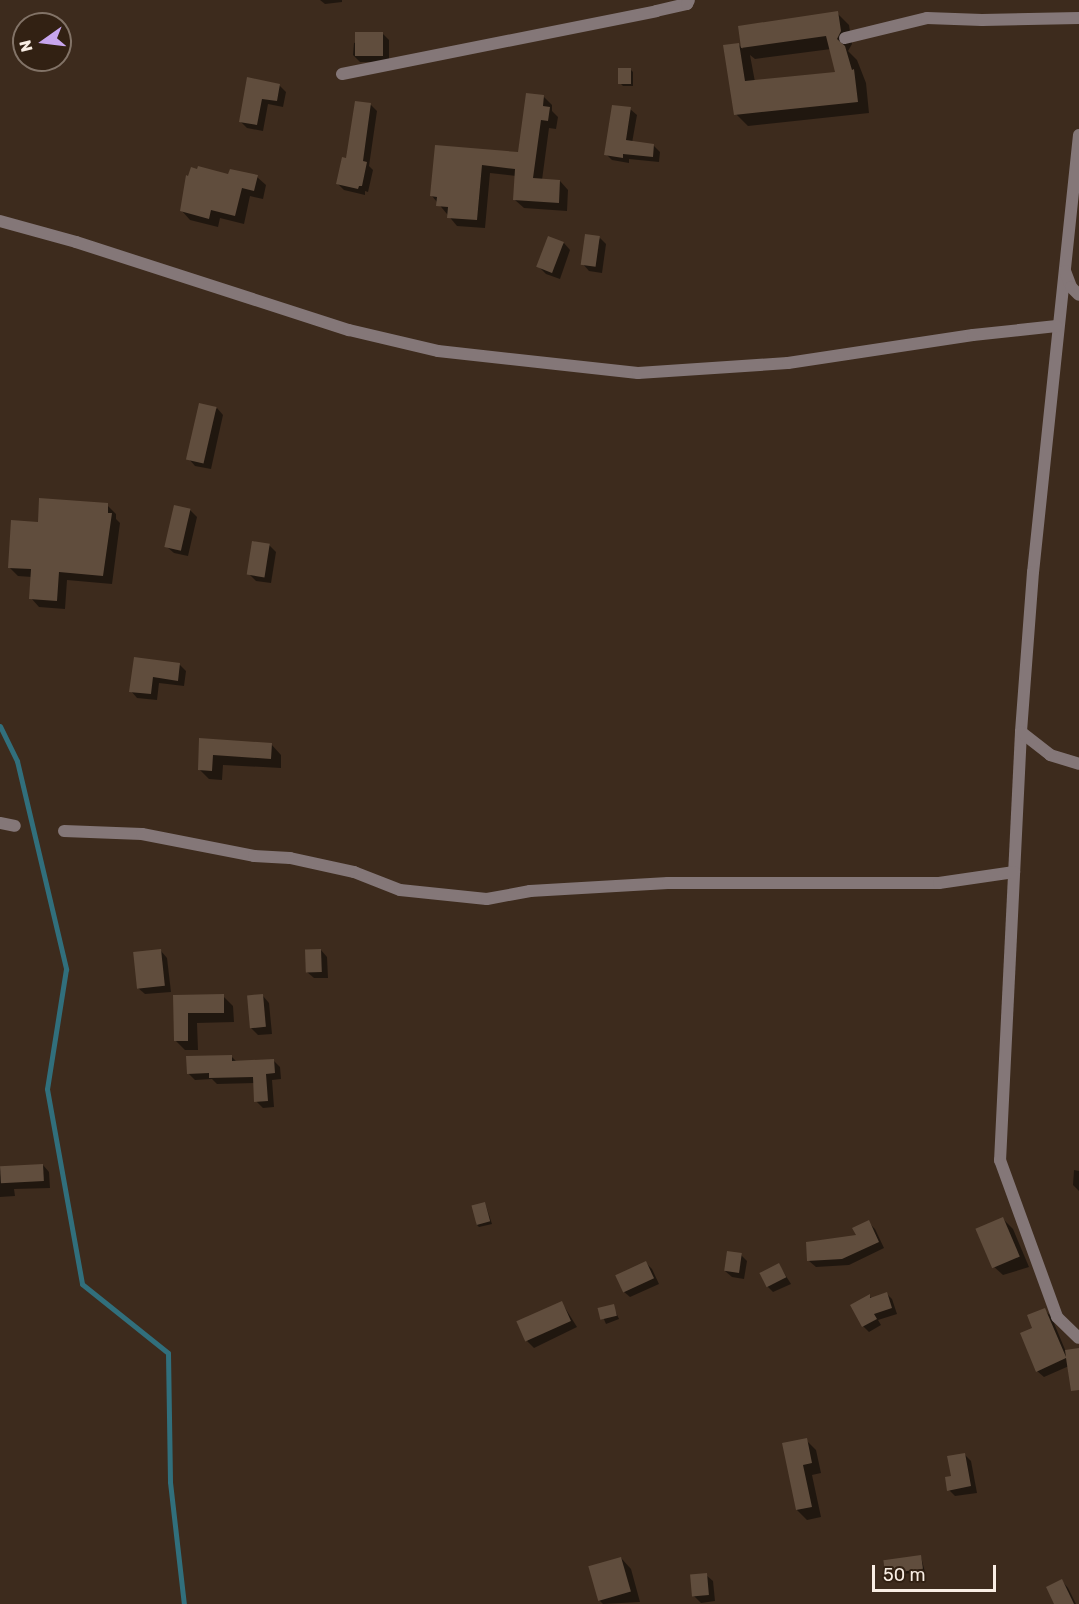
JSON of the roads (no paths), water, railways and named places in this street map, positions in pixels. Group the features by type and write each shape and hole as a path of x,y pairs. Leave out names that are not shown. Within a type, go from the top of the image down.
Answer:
{"street":[{"path":"342,74 656,11 687,4 689,0"},
{"path":"845,38 927,18 982,20 1079,18"},
{"path":"1079,135 1063,267 1033,572 1021,732 1000,1160 1057,1317 1079,1338"},
{"path":"0,221 76,242 349,330 438,351 638,373 788,363 973,335 1057,326"},
{"path":"1063,267 1071,287 1079,295"},
{"path":"1021,732 1050,755 1079,764"},
{"path":"0,823 15,826"},
{"path":"64,831 142,834 254,856 291,858 354,872 400,890 487,898 530,891 668,883 939,883 1014,872"}],"waterway":[{"path":"0,726 17,761 66,969 47,1089 82,1284 168,1353 170,1482 184,1604"}]}
